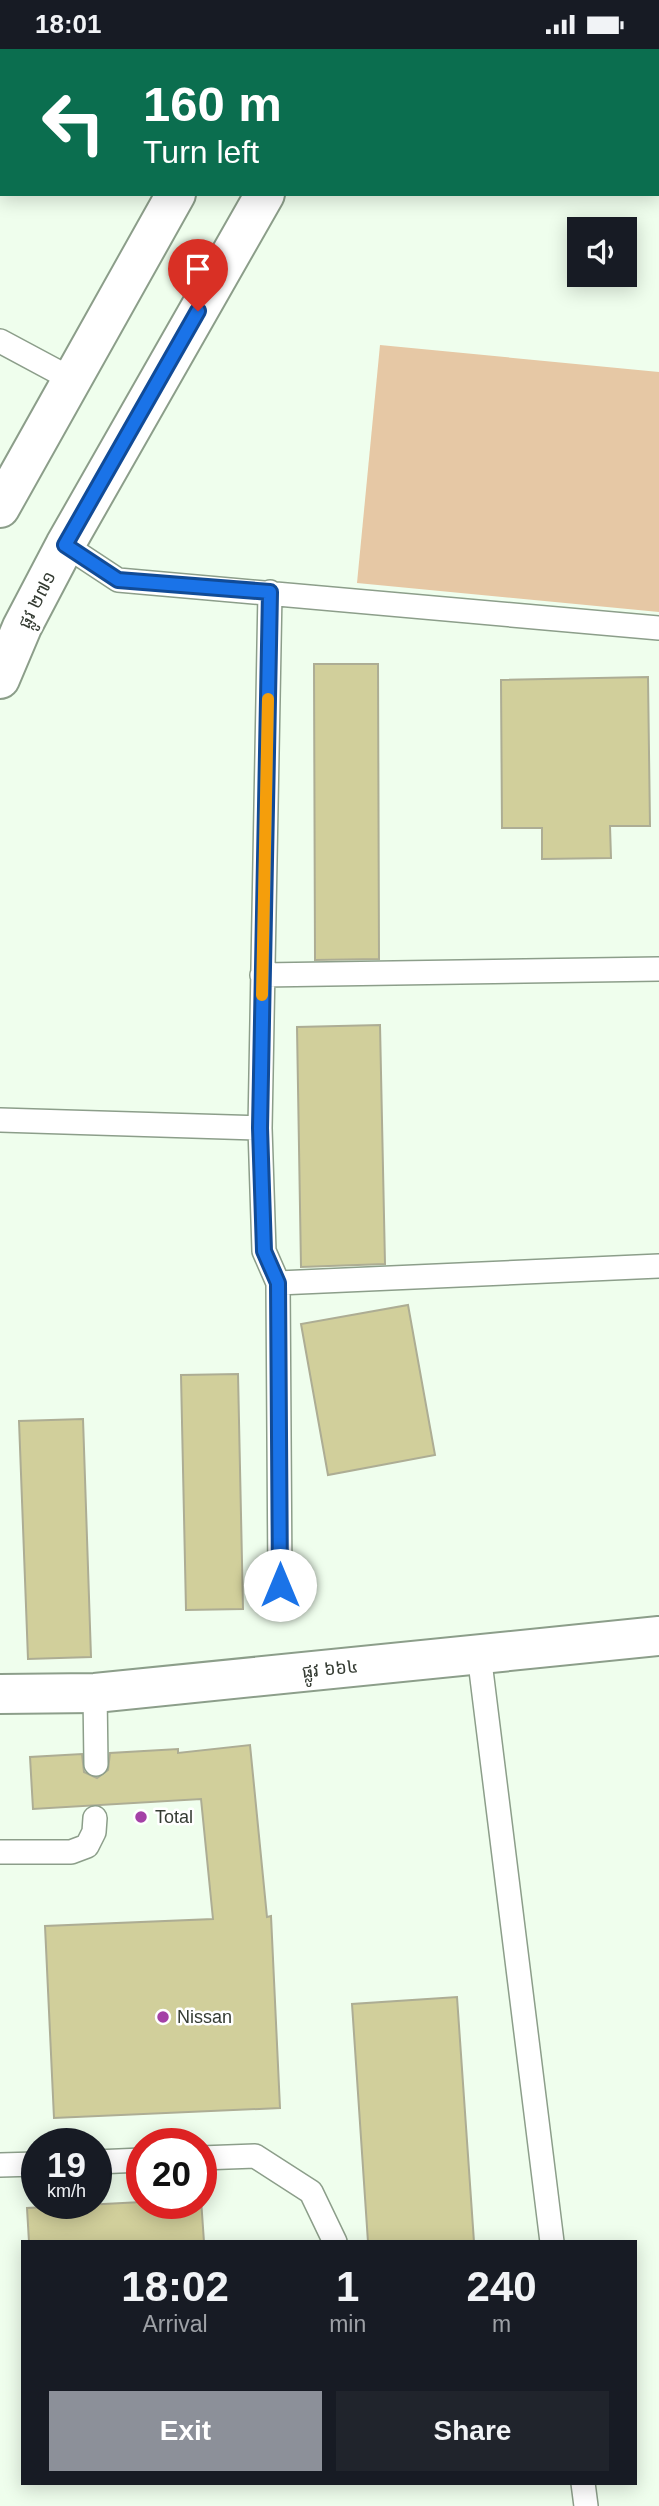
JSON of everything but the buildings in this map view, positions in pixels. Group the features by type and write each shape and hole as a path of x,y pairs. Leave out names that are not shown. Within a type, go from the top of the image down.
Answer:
{"main road":[{"path":"0,508 175,196"},
{"name":"ផ្លូវ ២៧១","path":"0,679 11,627 65,545 264,196"},
{"name":"ផ្លូវ ៦៦៤","path":"0,1694 95,1693 659,1636"}],"lane":[{"path":"0,341 71,379"},
{"path":"65,545 118,580 659,628"},
{"path":"270,592 260,1128 264,1251 278,1283 280,1585"},
{"path":"262,975 659,969"},
{"path":"0,1120 260,1128"},
{"path":"278,1283 659,1266"},
{"path":"479,1654 552,2240"},
{"path":"95,1693 96,1764"},
{"path":"0,1851 71,1852 87,1846 94,1832 95,1818"},
{"path":"217,2157 255,2156 311,2192 334,2240"},
{"path":"0,2165 21,2164"},
{"path":"583,2485 586,2506"}],"shaded area":[{"path":"380,345 659,372 659,612 357,583"}],"slow traffic":[{"path":"262,995 268,699"}],"place":[{"name":"Total","path":"141,1817"},
{"name":"Nissan","path":"163,2017"}],"route":[{"path":"198,311 65,545 118,580 270,592 260,1128 264,1251 278,1283 280,1585"}]}
